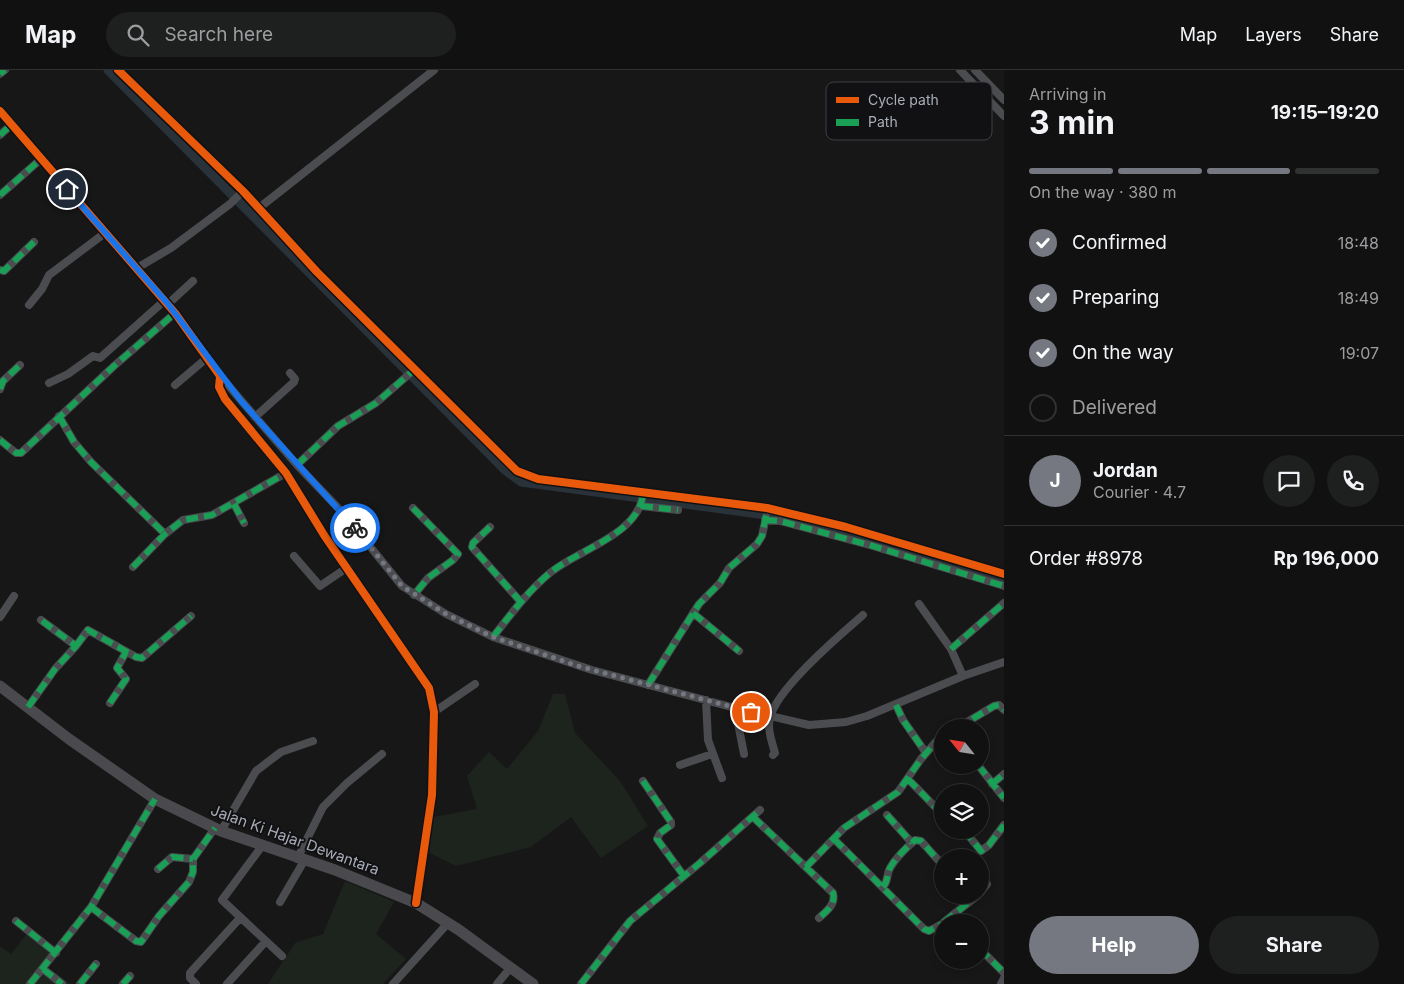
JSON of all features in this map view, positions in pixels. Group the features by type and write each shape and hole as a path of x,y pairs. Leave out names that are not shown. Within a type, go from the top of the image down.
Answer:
{"main road":[{"name":"Jalan Ki Hajar Dewantara","path":"0,686 154,799 218,830 300,860 335,870 416,903 448,923 533,984"}],"street":[{"path":"0,74 5,70"},
{"path":"118,70 259,208 412,372 517,471 538,479 766,514 1004,574"},
{"path":"259,208 434,70"},
{"path":"960,70 971,82"},
{"path":"975,70 987,82"},
{"path":"992,88 1004,100"},
{"path":"992,103 1004,116"},
{"path":"0,111 175,313 220,376 255,417 342,512 396,580 414,595 493,637 564,662 770,717 822,725 846,722 896,705 963,676 1004,662"},
{"path":"0,135 11,125"},
{"path":"0,195 41,159"},
{"path":"137,268 171,248 232,202 242,192"},
{"path":"29,305 42,289 49,275 105,233"},
{"path":"0,270 4,271 34,242"},
{"path":"49,383 68,374 93,356 100,358 193,281"},
{"path":"0,440 16,453 21,453 59,416 175,313"},
{"path":"175,385 208,357"},
{"path":"0,389 3,381 20,365"},
{"path":"297,465 338,426 376,403 412,372"},
{"path":"255,417 295,381 290,374"},
{"path":"220,376 219,388 225,399 286,473 324,535 427,683 434,712 432,795 416,903"},
{"path":"59,416 74,442 91,462 165,534"},
{"path":"133,567 165,534 183,520 212,515 286,473"},
{"path":"493,637 520,601 553,571 630,523 641,505 643,495"},
{"path":"234,504 244,524"},
{"path":"641,505 678,510"},
{"path":"413,508 458,554 454,560 426,580 414,595"},
{"path":"766,514 780,521 875,541 1004,586"},
{"path":"648,685 693,613 720,583 729,568 757,544 762,536 766,514"},
{"path":"490,528 473,543 472,547 520,601"},
{"path":"294,556 320,586 348,567"},
{"path":"0,617 14,596"},
{"path":"951,649 1004,603"},
{"path":"919,604 951,649 963,676"},
{"path":"693,613 739,651"},
{"path":"773,755 775,752 769,730 770,717 805,668 863,615"},
{"path":"28,707 88,630 126,652 142,658 191,616"},
{"path":"41,620 76,646"},
{"path":"110,703 126,679 117,668 126,652"},
{"path":"434,712 475,684"},
{"path":"706,700 707,730 712,754 722,778"},
{"path":"896,705 903,720 926,753"},
{"path":"972,719 994,706 999,705 1004,710"},
{"path":"735,708 744,754"},
{"path":"91,907 136,941 141,942 159,916 189,882 193,872 193,859 218,830 256,771 281,752 313,741"},
{"path":"806,867 844,828 898,792 934,744"},
{"path":"280,902 323,807 347,783 382,754"},
{"path":"680,765 712,754"},
{"path":"985,774 1004,798"},
{"path":"992,784 1004,774"},
{"path":"908,779 934,806"},
{"path":"643,781 672,824 659,834 658,839 684,876"},
{"path":"30,984 91,907 154,799"},
{"path":"581,984 630,921 760,810"},
{"path":"887,815 912,843"},
{"path":"753,817 830,889 834,896 832,904 819,918"},
{"path":"972,839 981,850 989,845 1004,825"},
{"path":"834,838 927,931 934,930"},
{"path":"883,887 888,880 890,868 912,843 919,840 934,856"},
{"path":"262,846 223,897 224,903 282,956"},
{"path":"158,869 172,857 193,859"},
{"path":"956,914 968,904"},
{"path":"196,984 190,978 190,973 240,918"},
{"path":"16,921 56,953"},
{"path":"393,984 448,923"},
{"path":"227,984 266,941"},
{"path":"989,958 1004,973"},
{"path":"80,984 96,964"},
{"path":"497,984 511,967"},
{"path":"43,969 62,984"},
{"path":"123,984 130,976"},
{"path":"1001,984 1004,978"}],"shaded area":[{"path":"553,694 565,694 575,733 620,781 648,826 601,858 571,817 531,847 456,866 426,851 428,818 477,809 467,776 489,752 507,769 538,731"},
{"path":"345,881 394,902 376,934 406,959 383,984 268,984 295,943 323,934"},
{"path":"29,931 54,951 44,965 71,984 0,984 0,946 11,954"}],"waterway":[{"path":"108,70 505,470 521,482 789,518 861,536 1004,579"}],"marked path":[{"path":"0,74 5,70"},
{"path":"0,135 11,125"},
{"path":"0,195 41,159"},
{"path":"0,270 4,271 34,242"},
{"path":"0,440 16,453 21,453 114,366 175,313"},
{"path":"0,389 3,381 20,365"},
{"path":"297,465 338,426 376,403 415,369"},
{"path":"59,416 74,442 91,462 165,534"},
{"path":"133,567 165,534 183,520 212,515 286,473"},
{"path":"493,637 527,595 551,572 620,530 631,520 639,508 643,494"},
{"path":"234,504 244,523"},
{"path":"641,506 678,510"},
{"path":"413,508 458,554 453,560 428,578 414,595"},
{"path":"648,685 699,604 720,583 729,568 757,544 762,536 766,515"},
{"path":"765,520 780,521 873,546 1004,586"},
{"path":"490,527 473,543 472,547 520,601"},
{"path":"951,649 1004,603"},
{"path":"693,613 739,651"},
{"path":"76,646 88,630 136,657 142,658 191,616"},
{"path":"28,707 55,669 76,646 41,620"},
{"path":"110,703 126,679 117,668 126,652"},
{"path":"896,705 903,720 926,753"},
{"path":"972,719 994,706 999,705 1004,710"},
{"path":"806,867 844,828 898,792 934,744"},
{"path":"985,774 1004,798"},
{"path":"992,784 1004,774"},
{"path":"908,779 934,806"},
{"path":"643,781 671,822 671,825 660,833 657,839 684,876"},
{"path":"30,984 91,907 155,799"},
{"path":"581,984 630,921 760,810"},
{"path":"887,815 912,843"},
{"path":"753,817 833,893 832,904 819,918"},
{"path":"971,839 981,851 989,845 1004,825"},
{"path":"91,907 136,941 141,942 159,916 189,882 193,872 193,859 215,828"},
{"path":"834,839 924,929 929,931 934,928"},
{"path":"883,887 892,864 915,840 921,841 934,855"},
{"path":"158,869 172,857 193,859"},
{"path":"954,914 967,904"},
{"path":"16,921 56,953"},
{"path":"989,958 1004,973"},
{"path":"80,984 96,964"},
{"path":"43,969 62,984"},
{"path":"123,984 130,976"}],"cycle path":[{"path":"118,70 243,191 317,272 517,471 538,479 767,508 846,527 1004,574"},
{"path":"0,111 175,313 220,376 219,387 225,399 286,473 324,535 429,688 434,712 432,795 416,903"}],"way so far":[{"path":"355,528 402,586 446,614 493,637 564,662 751,712"}],"route":[{"path":"67,189 168,304 220,376 242,402 355,528"}]}
